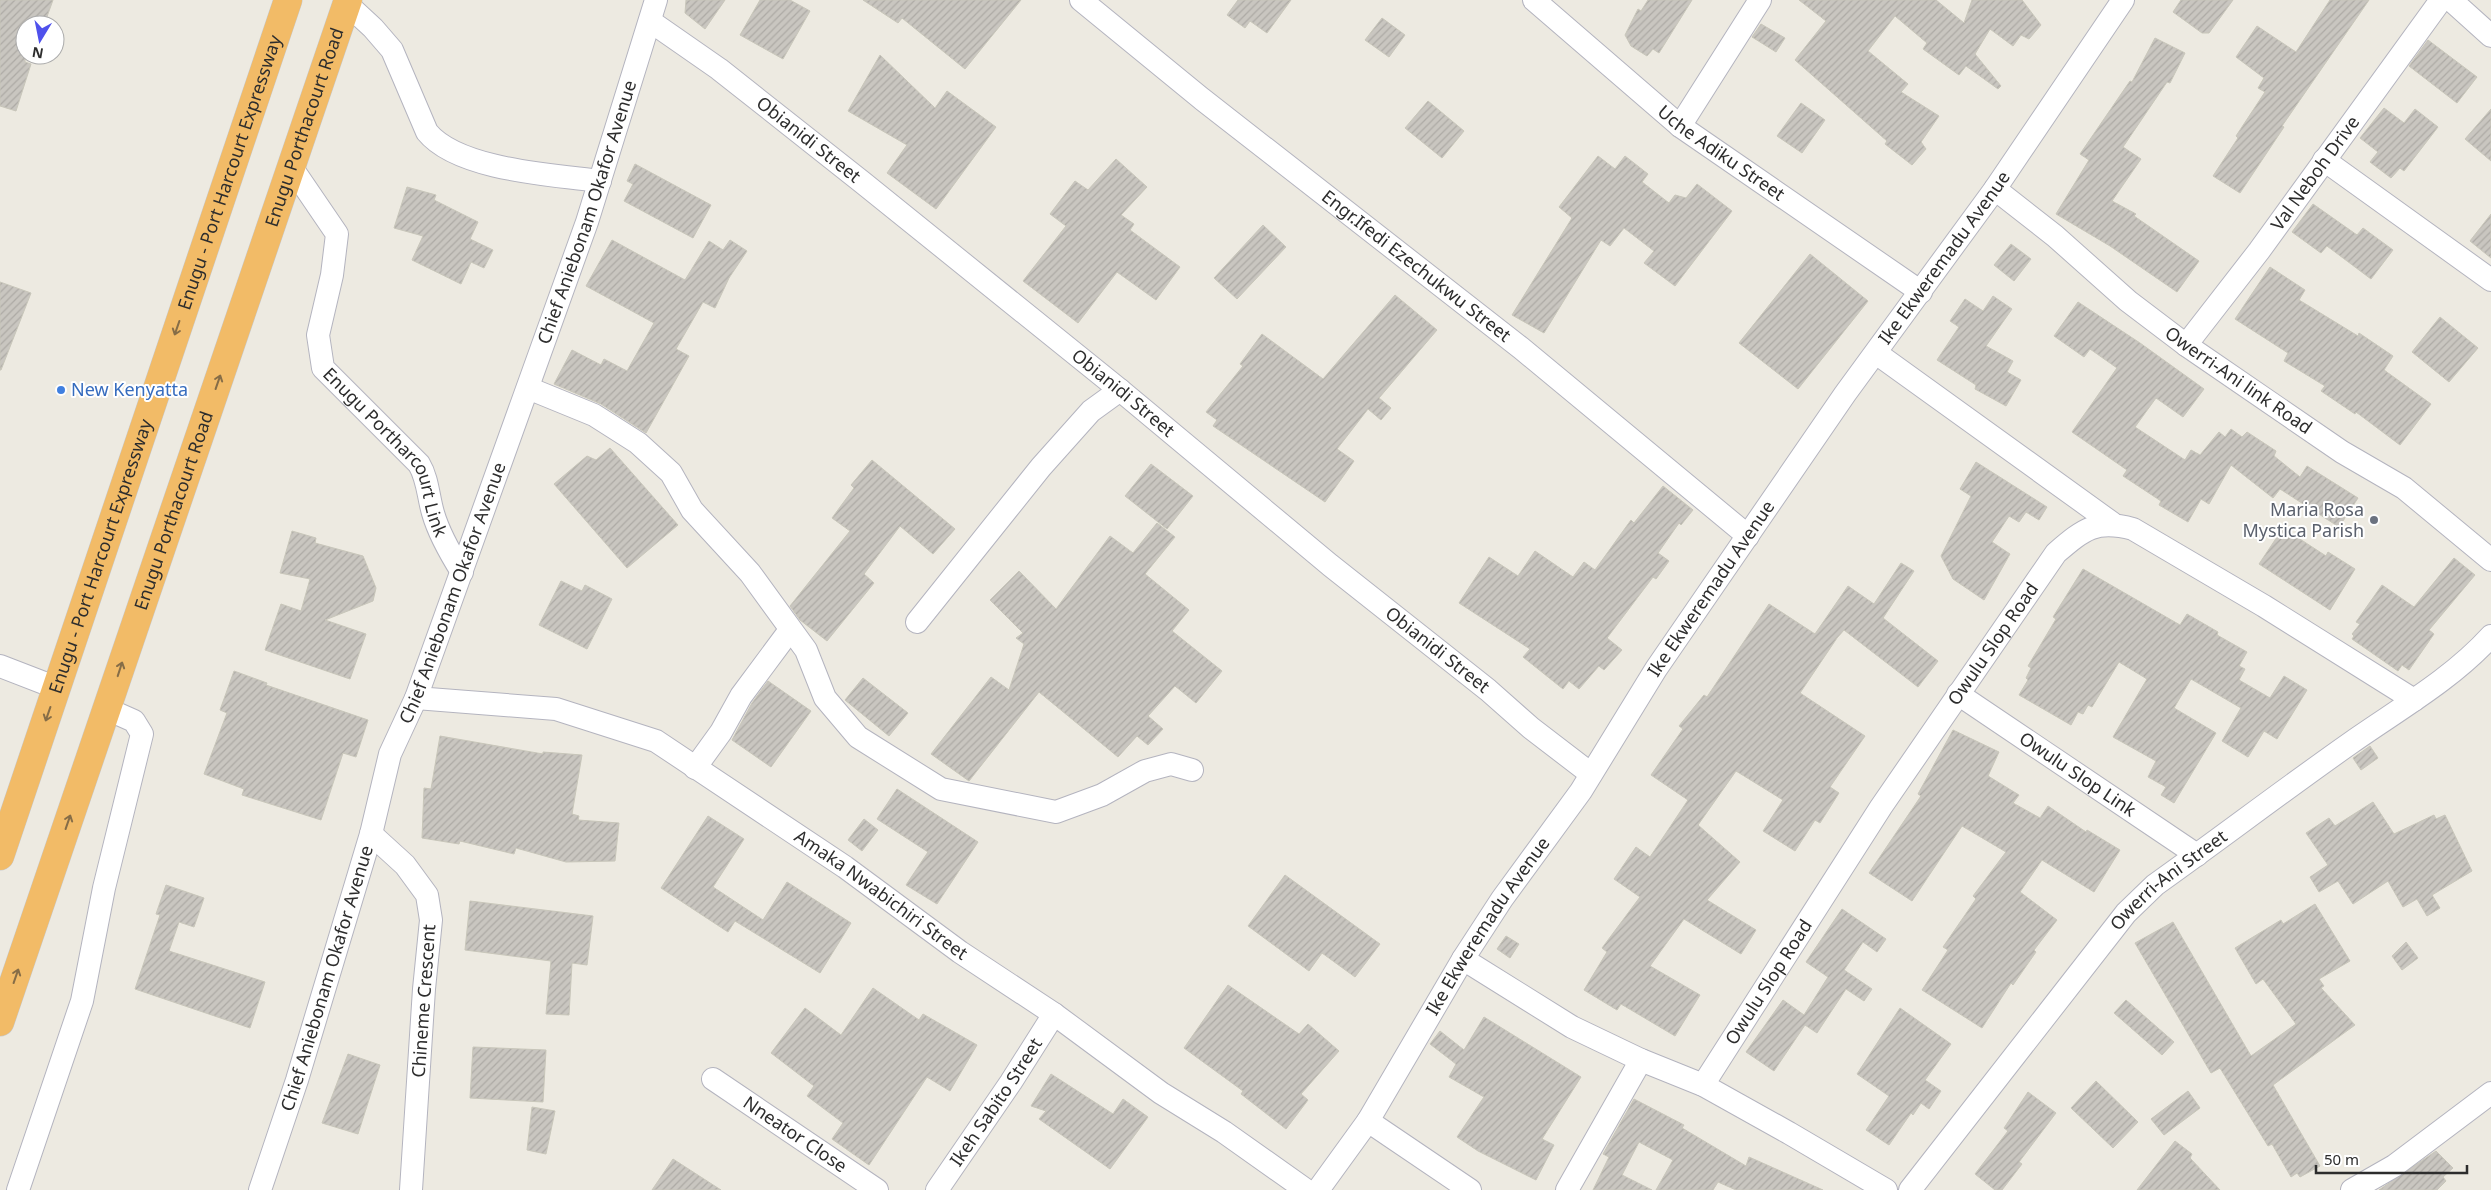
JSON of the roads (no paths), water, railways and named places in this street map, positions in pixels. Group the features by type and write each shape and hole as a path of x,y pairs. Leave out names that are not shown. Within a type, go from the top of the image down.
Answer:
{"highway":[{"name":"Enugu - Port Harcourt Expressway","path":"0,856 288,0"},
{"name":"Enugu Porthacourt Road","path":"0,1022 348,2"}],"street":[{"name":"Engr.Ifedi Ezechukwu Street","path":"1081,0 1202,99 1521,348 1748,536"},
{"name":"Uche Adiku Street","path":"1534,0 1680,126 1921,292"},
{"path":"1680,126 1760,0"},
{"name":"Ike Ekweremadu Avenue","path":"1318,1190 1368,1121 1463,959 1591,774 1656,669 1845,394 1995,189 2123,0"},
{"name":"Val Neboh Drive","path":"2186,345 2259,251 2441,0"},
{"path":"2452,0 2491,36"},
{"path":"348,2 392,50 427,132 437,142 456,152 490,165 600,181"},
{"name":"Chief Aniebonam Okafor Avenue","path":"260,1190 297,1080 371,834 390,754 416,698 528,388 600,181 653,10"},
{"name":"Obianidi Street","path":"653,10 719,68 1120,390 1330,565 1488,690 1531,728 1591,774"},
{"path":"2324,160 2491,280"},
{"name":"Enugu Portharcourt Link","path":"292,168 337,234 332,275 318,335 322,368 419,464 424,472 433,514 448,550 462,572"},
{"name":"Owerri-Ani link Road","path":"1995,189 2055,236 2128,301 2186,345 2342,452 2404,488 2491,560"},
{"path":"1876,353 2112,523 2133,529 2264,606 2414,700"},
{"path":"528,388 594,415 638,443 671,473 692,510 750,573 806,650 825,698 858,737 941,789 1056,812 1102,795 1145,771 1171,764 1192,770"},
{"path":"917,622 1047,460 1091,411 1120,390"},
{"name":"Owulu Slop Road","path":"1703,1085 1876,816 2056,553 2073,538 2091,527 2112,523"},
{"path":"696,768 721,732 741,696 790,630"},
{"name":"Owerri-Ani Street","path":"1910,1190 2126,913 2155,885 2352,741 2487,650"},
{"path":"0,666 57,688"},
{"name":"Owulu Slop Link","path":"1958,694 2197,855"},
{"name":"Amaka Nwabichiri Street","path":"416,698 556,709 656,741 845,867 960,952 1054,1014 1162,1093 1224,1132 1306,1190"},
{"path":"18,1190 82,1001 104,888 142,734 134,721 107,709"},
{"name":"Chineme Crescent","path":"371,834 405,865 427,895 431,920 424,990 411,1190"},
{"path":"1463,959 1572,1027 1641,1060 1703,1085 1789,1132 1886,1190"},
{"name":"Ikeh Sabito Street","path":"937,1190 1012,1082 1054,1014"},
{"path":"1567,1190 1641,1060"},
{"name":"Nneator Close","path":"713,1079 877,1190"},
{"path":"2352,1190 2394,1166 2491,1093"},
{"path":"1368,1121 1470,1190"}],"place":[{"name":"New Kenyatta","path":"61,390"},
{"name":"Maria Rosa Mystica Parish","path":"2374,520"}]}
